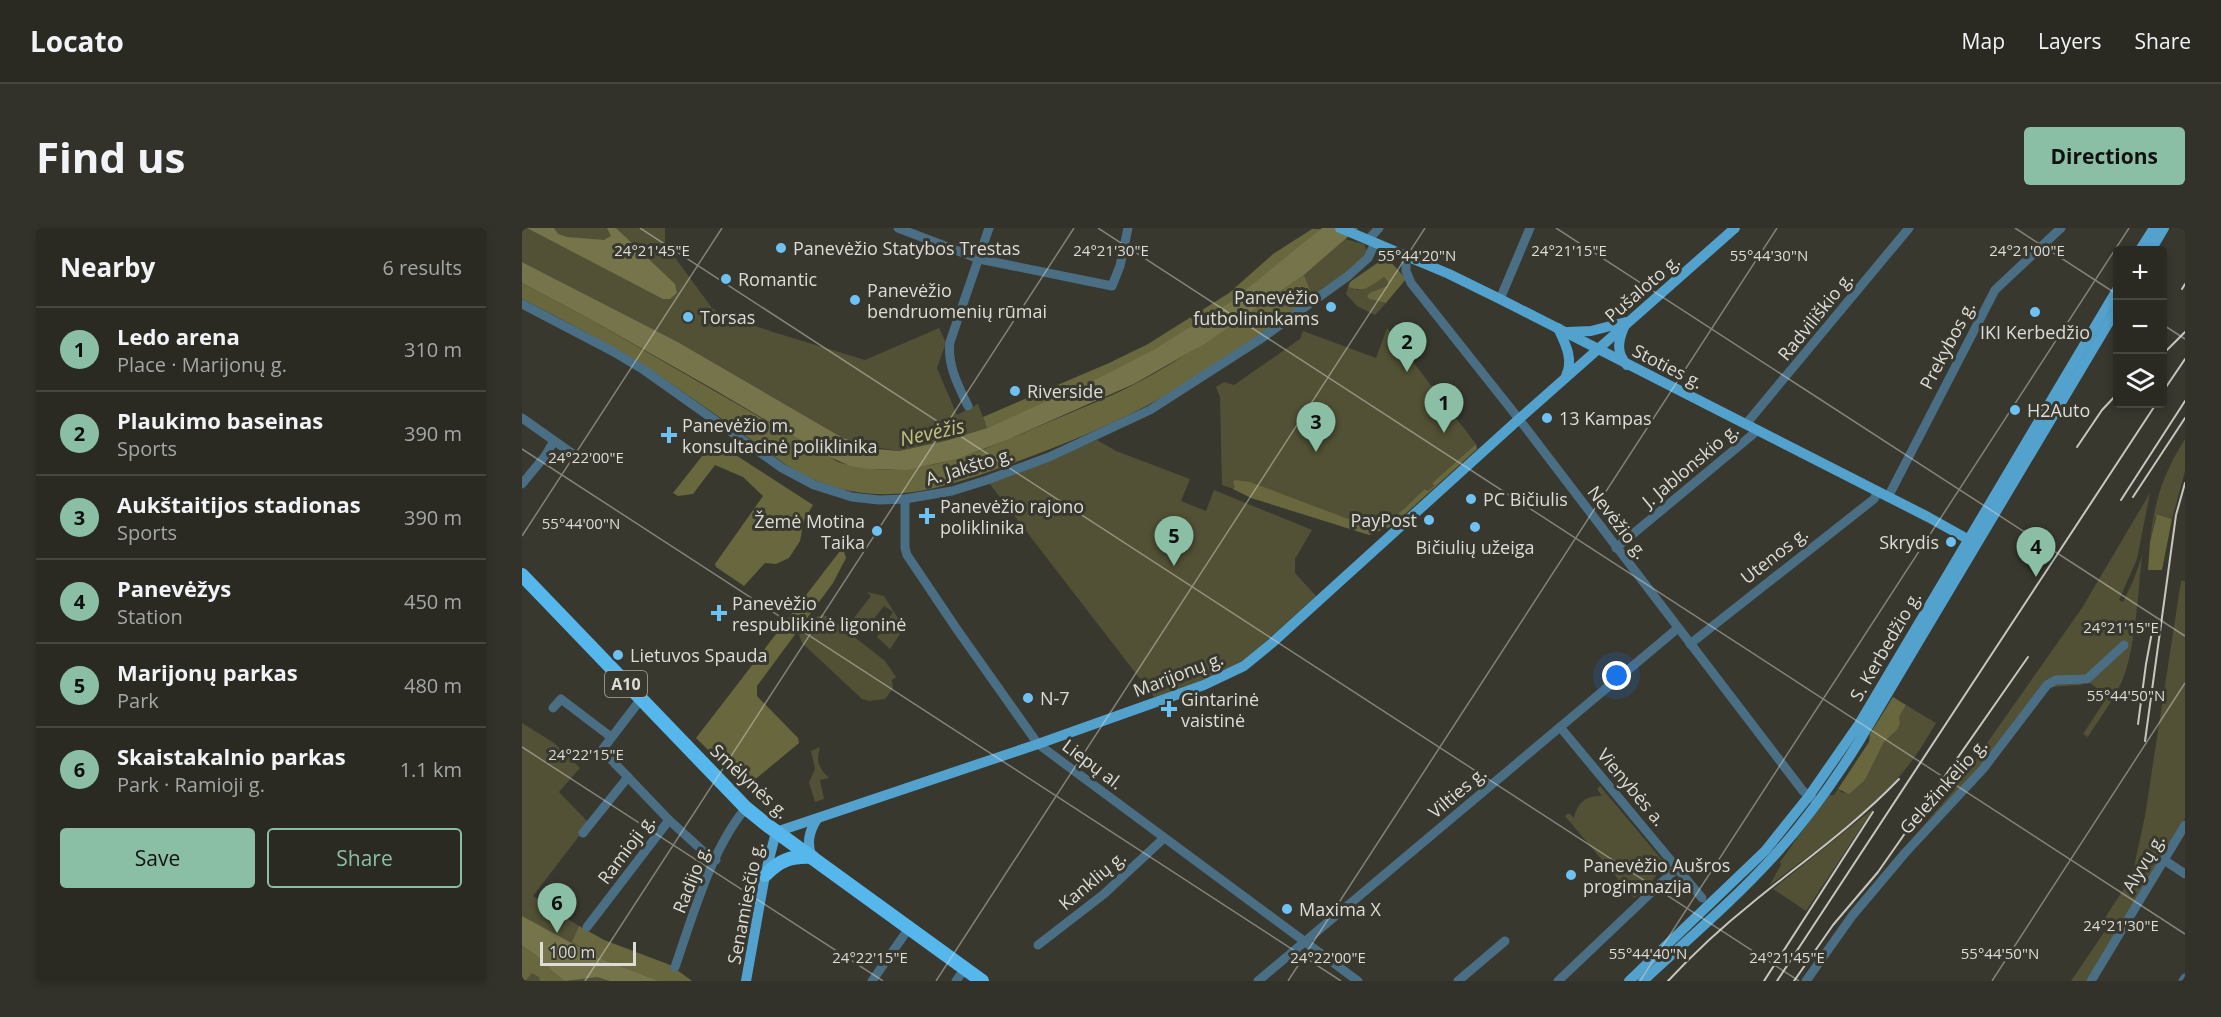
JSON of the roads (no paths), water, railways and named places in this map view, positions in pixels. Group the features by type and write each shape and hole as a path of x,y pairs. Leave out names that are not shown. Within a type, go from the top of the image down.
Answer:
{"highway":[{"name":"Smėlynės g.","path":"524,581 746,808 982,981"},
{"path":"765,875 782,860 792,857 812,857"}],"main road":[{"name":"Stoties g.","path":"1341,228 1500,298 1883,494 1971,542"},
{"name":"Pušaloto g.","path":"1598,350 1735,228"},
{"path":"2143,246 2154,228"},
{"path":"2153,246 2164,228"},
{"name":"S. Kerbedžio g.","path":"1643,981 1759,872 1858,742 1971,542 2112,309"},
{"path":"1564,379 1568,371 1569,356 1562,330 1591,331 1627,323"},
{"path":"1627,323 1619,347 1621,357 1627,365"},
{"name":"Marijonų g.","path":"776,832 1038,744 1204,685 1244,666 1598,350"},
{"name":"S. Kerbedžio g.","path":"1629,981 1754,864 1814,799"},
{"path":"812,857 808,843 809,835 817,819"},
{"name":"Senamiesčio g.","path":"746,981 765,875 776,832"}],"street":[{"path":"898,228 979,259 1112,286 1120,266 1128,228"},
{"path":"968,406 954,375 949,353 950,342 989,228"},
{"name":"A. Jakšto g.","path":"522,304 644,370 782,468 814,485 852,497 879,500 905,499 952,491 987,480 1049,457 1150,410 1215,370 1364,264 1379,228"},
{"path":"1500,298 1530,228"},
{"name":"Radviliškio g.","path":"1746,424 1909,228"},
{"name":"Prekybos g.","path":"1883,494 1995,290 2061,228"},
{"name":"Nevėžio g.","path":"1406,255 1408,280 1519,419 1803,791 1814,799"},
{"path":"522,418 580,459"},
{"name":"J. Jablonskio g.","path":"1616,548 1758,430"},
{"path":"522,484 554,441"},
{"name":"Utenos g.","path":"1690,644 1874,498 1883,494"},
{"name":"Liepų al.","path":"905,499 907,555 1038,744 1358,981"},
{"name":"Vilties g.","path":"1258,981 1678,628"},
{"name":"Geležinkelio g.","path":"1806,981 1852,916 1899,860 1983,769 2047,685 2056,680 2087,679 2124,645"},
{"path":"553,708 561,699 611,737"},
{"path":"641,699 602,750 669,819 704,852 716,860"},
{"name":"Vienybės a.","path":"1560,727 1702,898"},
{"path":"584,833 628,777"},
{"name":"Radijo g.","path":"675,967 716,860 738,818 746,808"},
{"name":"Ramioji g.","path":"587,927 669,819"},
{"name":"Alyvų g.","path":"2091,981 2185,825"},
{"name":"Kanklių g.","path":"1038,945 1104,894 1164,838"},
{"path":"2164,860 2185,874"},
{"path":"1558,981 1677,868"},
{"path":"872,981 909,928"},
{"path":"1458,981 1505,941"},
{"path":"956,981 965,968"}],"railway":[{"path":"2182,289 2185,284"},
{"path":"2163,354 2185,332"},
{"path":"2167,386 2185,359"},
{"path":"2077,447 2102,410 2113,398"},
{"path":"2121,500 2185,401"},
{"path":"1777,981 2153,408"},
{"path":"2133,497 2185,418"},
{"path":"2145,741 2176,515 2185,483"},
{"path":"2138,724 2152,632"},
{"path":"1794,981 1833,925 1878,872 2028,657"},
{"path":"1668,981 1730,921 1846,828 1899,779"},
{"path":"1764,981 1873,812"}],"place":[{"name":"Panevėžio Statybos Trestas","path":"781,248"},
{"name":"Romantic","path":"726,279"},
{"name":"Panevėžio bendruomenių rūmai","path":"855,300"},
{"name":"Panevėžio futbolininkams","path":"1331,307"},
{"name":"IKI Kerbedžio","path":"2035,312"},
{"name":"Torsas","path":"688,317"},
{"name":"Plaukimo baseinas","path":"1407,372"},
{"name":"Riverside","path":"1015,391"},
{"name":"H2Auto","path":"2015,410"},
{"name":"13 Kampas","path":"1547,418"},
{"name":"Ledo arena","path":"1444,433"},
{"name":"Panevėžio m. konsultacinė poliklinika","path":"669,435"},
{"name":"Aukštaitijos stadionas","path":"1316,452"},
{"name":"PC Bičiulis","path":"1471,499"},
{"name":"Panevėžio rajono poliklinika","path":"927,516"},
{"name":"PayPost","path":"1429,520"},
{"name":"Bičiulių užeiga","path":"1475,527"},
{"name":"Žemė Motina Taika","path":"877,531"},
{"name":"Skrydis","path":"1951,542"},
{"name":"Marijonų parkas","path":"1174,566"},
{"name":"Panevėžys","path":"2036,577"},
{"name":"Panevėžio respublikinė ligoninė","path":"719,613"},
{"name":"Lietuvos Spauda","path":"618,655"},
{"name":"N-7","path":"1028,698"},
{"name":"Gintarinė vaistinė","path":"1169,709"},
{"name":"Panevėžio Aušros progimnazija","path":"1571,875"},
{"name":"Maxima X","path":"1287,909"},
{"name":"Skaistakalnio parkas","path":"557,933"}],"water label":[{"name":"Nevėžis","path":"932,432"}]}
